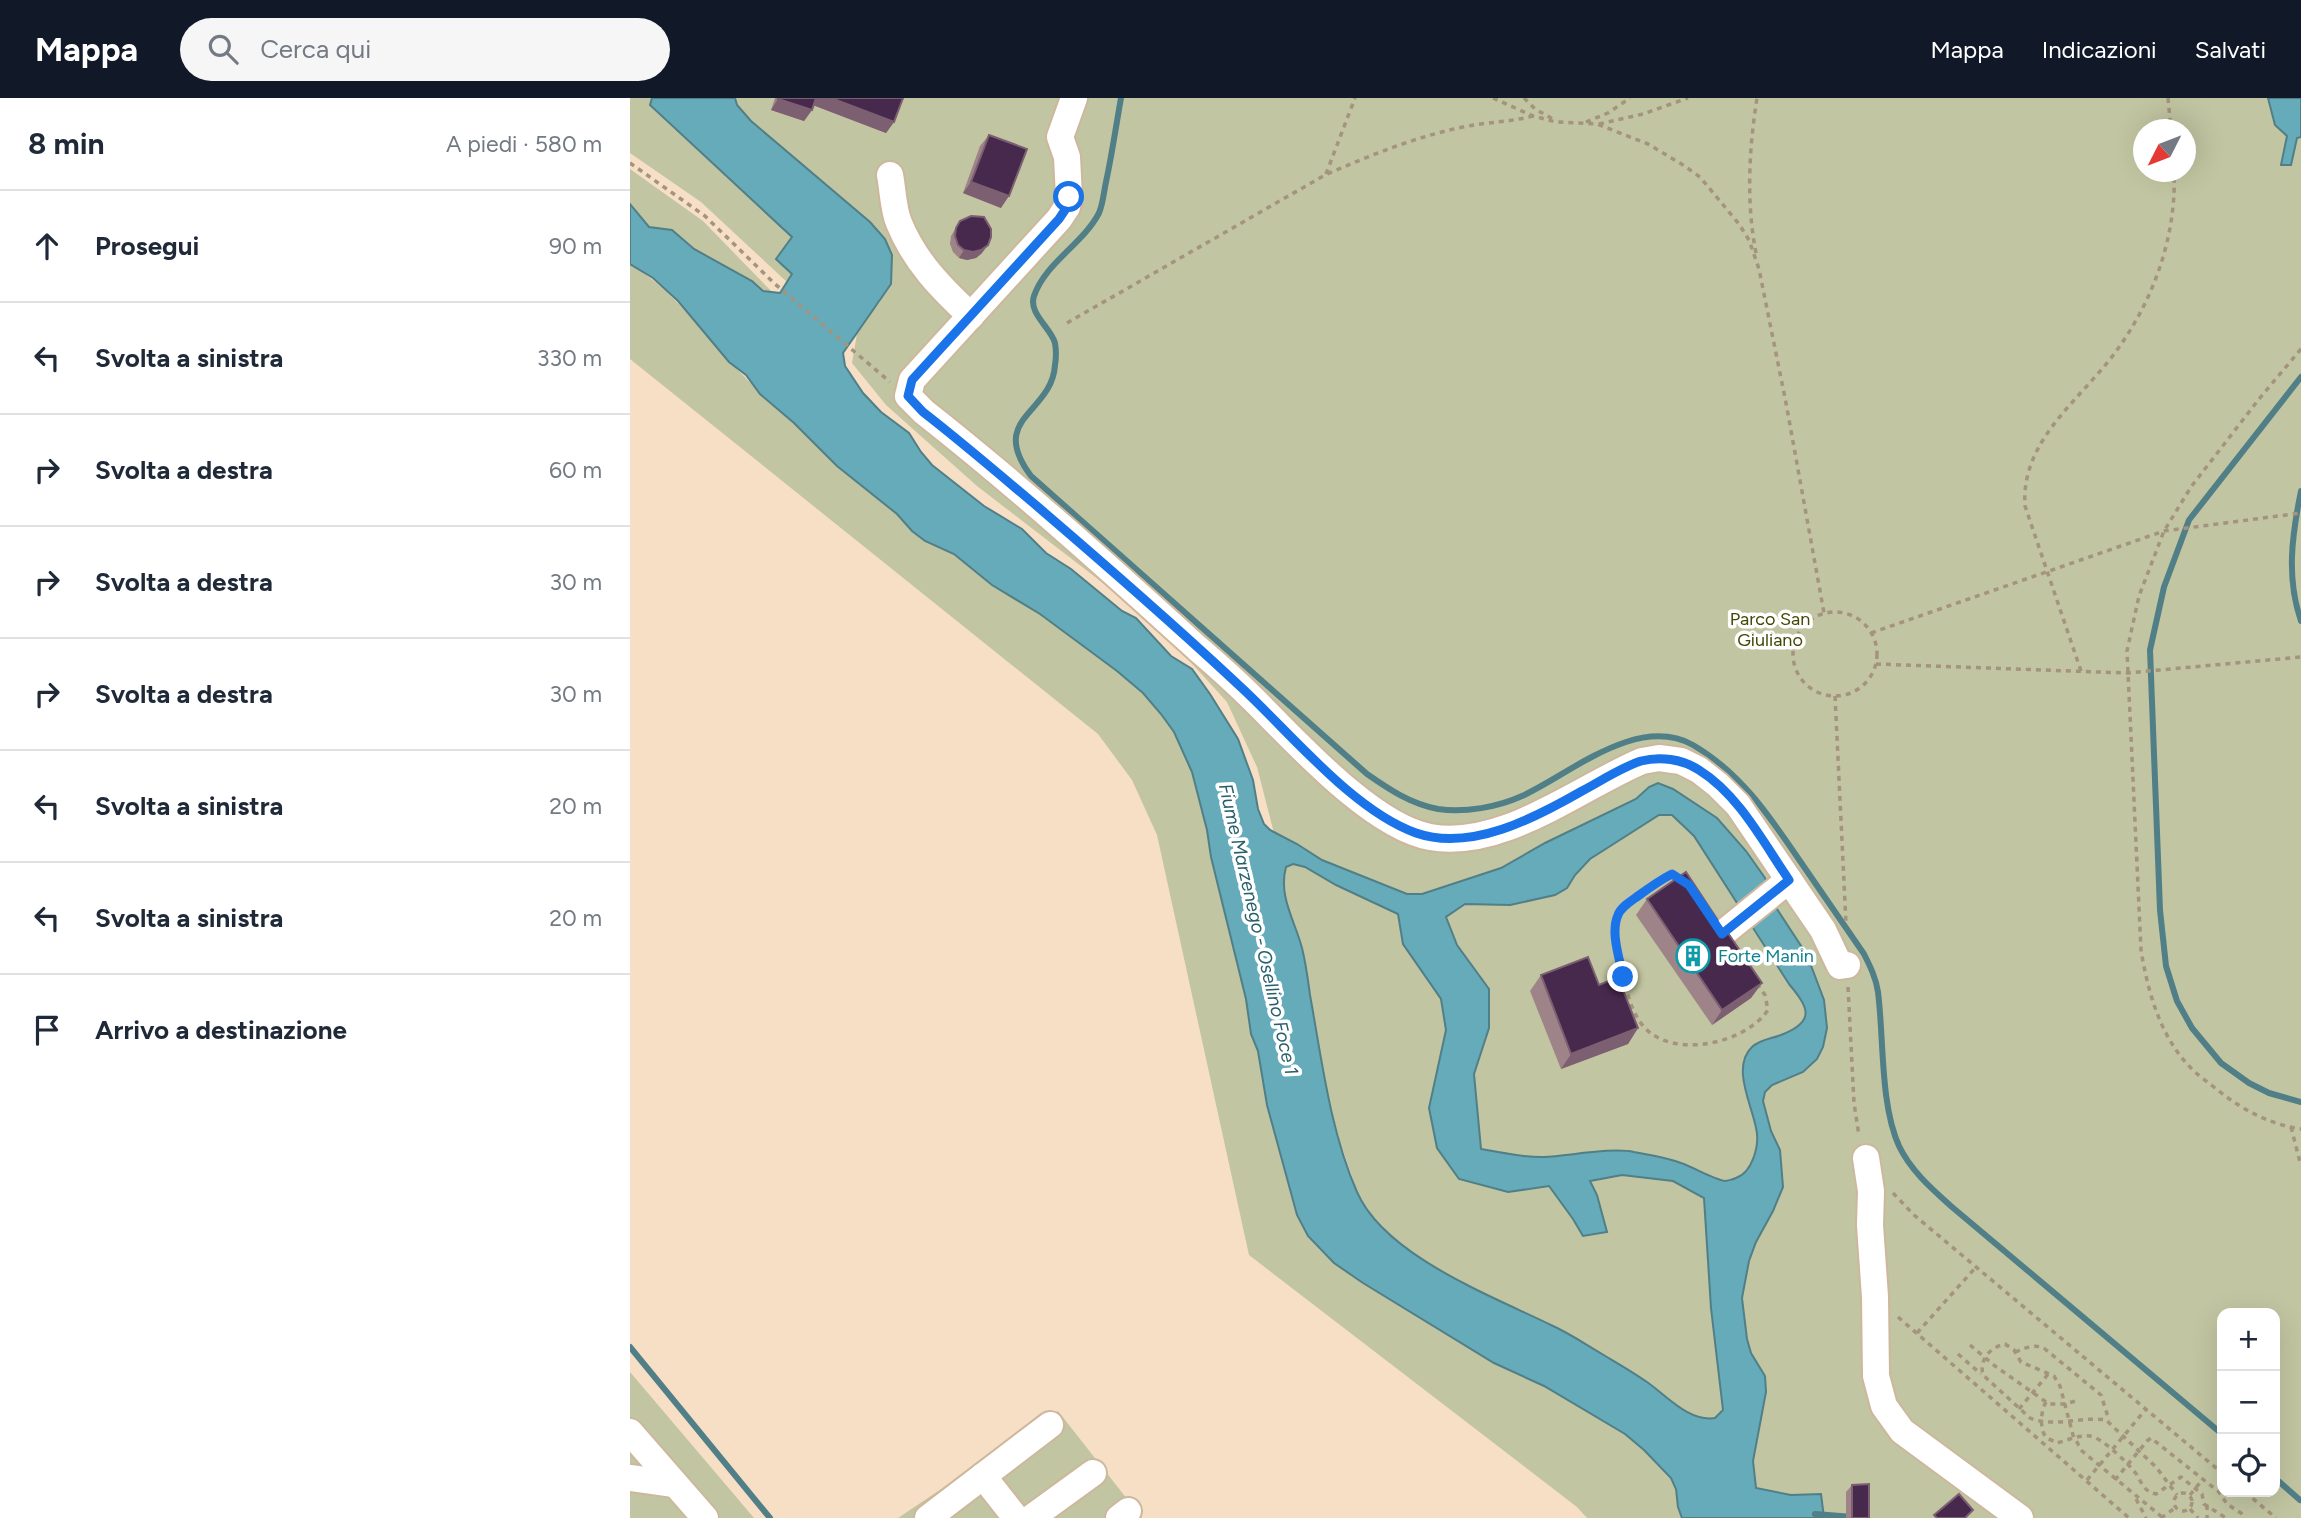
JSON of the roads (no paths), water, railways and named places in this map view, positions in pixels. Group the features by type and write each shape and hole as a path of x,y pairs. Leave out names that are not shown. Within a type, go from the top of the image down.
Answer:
{"street":[{"path":"1074,98 1060,137 1067,157 1067,207 912,380 908,396 923,412 1113,571 1381,817 1430,837 1468,836 1491,832 1535,815 1642,761 1659,758 1681,761 1709,777 1738,805 1782,885 1822,930 1840,965 1847,965"},
{"path":"890,175 898,221 914,252 934,281 971,316"},
{"path":"1730,927 1782,885"},
{"path":"1866,1158 1871,1191 1876,1376 1884,1406 1902,1431 2020,1518"},
{"path":"928,1518 1050,1425"},
{"path":"630,1432 705,1518"},
{"path":"1031,1518 1093,1473"},
{"path":"984,1476 1016,1518"},
{"path":"630,1478 674,1484"}],"water":[{"name":"Fiume Marzenego - Osellino Foce 1","path":"652,98 735,98 737,105 751,121 870,222 885,239 892,255 891,284 843,353 845,366 863,393 881,412 909,433 932,465 984,506 1022,529 1046,553 1071,569 1122,611 1136,618 1171,656 1192,669 1238,739 1253,780 1258,809 1264,824 1270,830 1322,860 1407,894 1422,894 1501,868 1545,843 1636,799 1658,783 1673,789 1717,818 1746,851 1765,878 1775,906 1807,955 1824,1000 1827,1028 1817,1059 1803,1072 1772,1085 1765,1092 1763,1101 1771,1131 1780,1150 1783,1187 1756,1242 1749,1261 1742,1298 1751,1353 1765,1376 1766,1392 1753,1461 1756,1488 1791,1495 1821,1494 1824,1518 1682,1518 1671,1478 1625,1434 1544,1386 1494,1363 1363,1283 1334,1263 1308,1236 1297,1215 1267,1105 1258,1051 1251,1034 1246,999 1192,772 1174,732 1143,693 1117,671 1040,614 992,585 954,554 925,541 912,531 897,514 837,466 760,394 678,301 653,278 630,264 630,204 649,227 672,230 694,249 752,281 763,291 780,293 792,274 776,259 792,237 650,105","holes":["1659,815 1672,815 1694,836 1801,1000 1806,1013 1800,1024 1792,1030 1759,1042 1746,1055 1743,1075 1757,1134 1751,1164 1742,1175 1725,1181 1670,1159 1625,1151 1536,1157 1481,1149 1474,1074 1489,1028 1489,989 1457,945 1446,917 1465,904 1510,905 1555,895 1567,888 1590,859","1293,864 1305,867 1398,914 1403,944 1441,999 1446,1030 1429,1108 1437,1148 1459,1179 1508,1192 1549,1186 1583,1236 1607,1232 1597,1195 1590,1181 1622,1175 1673,1181 1704,1198 1711,1308 1723,1410 1715,1418 1687,1412 1647,1382 1571,1335 1442,1272 1391,1236 1371,1215 1357,1192 1348,1168 1328,1095 1303,954 1284,888 1286,867"]},
{"path":"2268,98 2301,98 2301,137 2297,138 2291,165 2281,165 2287,136 2275,125"}],"waterway":[{"path":"1121,98 1099,213 1084,234 1047,273 1034,296 1034,308 1053,337 1056,357 1051,381 1044,395 1018,428 1016,441 1019,456 1031,476 1367,774 1410,800 1428,807 1448,810 1470,810 1503,803 1522,796 1604,751 1649,737 1672,737 1693,745 1710,756 1753,797 1864,954 1878,992 1889,1111 1899,1146 1910,1164 1952,1207 2217,1430"},
{"path":"2301,377 2189,520 2164,587 2150,650 2160,910 2166,966 2177,1001 2192,1028 2221,1063 2249,1083 2269,1093 2301,1102"},
{"path":"2301,491 2292,556 2293,589 2301,621"},
{"path":"630,1347 770,1518"},
{"path":"2280,1482 2300,1500"},
{"path":"1815,1514 1853,1517"}],"place":[{"name":"Forte Manin","path":"1693,956"}],"park label":[{"name":"Parco San Giuliano","path":"1770,629"}]}
